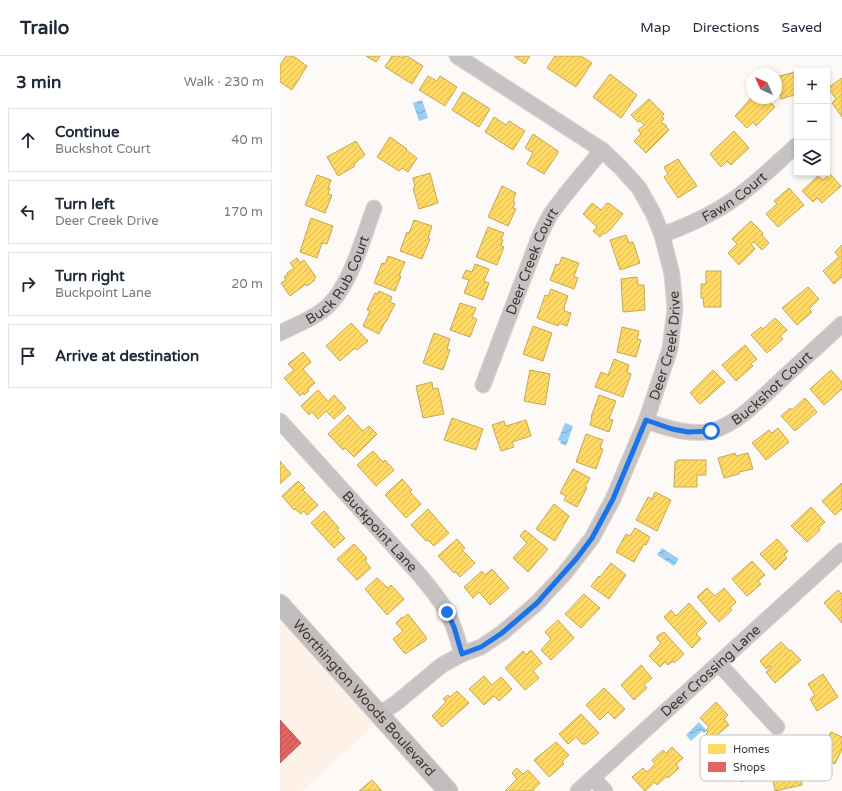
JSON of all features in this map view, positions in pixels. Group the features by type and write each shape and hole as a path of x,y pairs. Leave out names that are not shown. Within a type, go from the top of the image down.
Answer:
{"main road":[{"name":"Worthington Woods Boulevard","path":"280,604 379,714 444,790"}],"street":[{"name":"Deer Creek Drive","path":"379,714 395,704 442,665 462,654 481,647 502,633 537,603 577,558 592,538 613,499 646,420 670,349 676,309 672,274 662,235 653,213 639,188 602,150 457,56"},
{"name":"Fawn Court","path":"662,235 688,225 716,211 746,191 794,148"},
{"name":"Deer Creek Court","path":"483,385 540,235 550,215 602,150"},
{"name":"Buck Rub Court","path":"280,333 324,310 341,291 374,208"},
{"name":"Buckshot Court","path":"646,420 672,429 688,432 711,431 727,425 745,412 842,324"},
{"name":"Buckpoint Lane","path":"280,421 417,572 434,593 447,612 454,627 462,654"},
{"name":"Deer Crossing Lane","path":"578,791 842,551"},
{"path":"719,664 777,727"},
{"path":"593,778 605,791"}],"shaded area":[{"path":"280,604 382,718 302,791 280,791"}],"water":[{"path":"422,100 428,118 419,121 413,103"},
{"path":"565,423 573,426 566,446 558,440"},
{"path":"662,548 679,559 674,566 657,555"},
{"path":"699,722 707,731 704,733 702,731 691,741 686,735"}],"building: Homes":[{"path":"286,56 293,56 307,66 292,90 280,82 280,65"},
{"path":"366,56 380,56 376,62"},
{"path":"392,56 399,56 402,58 403,56 407,56 423,66 412,84 385,67"},
{"path":"515,56 530,56 525,64"},
{"path":"555,56 581,56 592,63 576,87 547,68"},
{"path":"794,72 794,95 782,99 782,75"},
{"path":"610,74 637,95 621,118 593,97"},
{"path":"428,76 437,81 440,76 457,87 445,106 419,90"},
{"path":"842,78 842,117 832,103 836,99 830,91 830,87"},
{"path":"463,92 490,109 479,127 452,110"},
{"path":"649,99 664,114 662,116 664,119 661,122 667,126 666,127 669,130 646,153 634,141 641,134 638,130 644,125 640,121 638,122 631,115"},
{"path":"746,104 772,104 775,107 756,126 753,122 747,128 735,116"},
{"path":"494,117 506,125 509,121 525,131 513,150 485,132"},
{"path":"734,131 749,148 731,165 727,161 721,167 710,154"},
{"path":"533,134 558,151 544,174 527,164 533,153 525,148"},
{"path":"390,137 417,158 408,172 402,168 399,171 377,157"},
{"path":"356,141 365,155 354,164 355,166 338,176 327,157"},
{"path":"678,159 697,186 678,198 664,177 668,174 664,167"},
{"path":"430,173 438,203 419,209 413,188 415,187 413,178"},
{"path":"830,174 841,186 822,203 817,198 813,202 802,191 818,176 823,180 830,176"},
{"path":"317,175 331,180 328,188 330,188 328,194 332,195 325,213 305,205"},
{"path":"502,186 516,193 513,201 515,202 513,208 516,209 508,226 488,217"},
{"path":"789,188 804,205 778,227 766,214 777,204 774,201"},
{"path":"592,203 601,210 607,203 610,204 623,214 611,229 600,237 593,231 597,227 583,214"},
{"path":"311,218 333,226 327,244 322,243 317,258 300,252"},
{"path":"414,220 432,226 428,238 430,239 422,259 400,251 407,232 409,233"},
{"path":"751,221 763,233 762,235 769,243 762,250 754,242 751,244 755,249 739,265 728,253 737,244 732,239"},
{"path":"488,227 504,233 501,239 503,240 501,246 504,247 497,265 476,257"},
{"path":"626,235 629,243 633,242 640,263 620,270 610,240"},
{"path":"842,245 842,277 834,284 823,271 839,257 835,252"},
{"path":"388,256 405,262 395,291 374,283 382,263 385,264"},
{"path":"562,257 579,263 574,276 578,278 574,289 550,280 556,264 559,265"},
{"path":"297,258 300,263 304,260 316,277 314,278 315,280 307,286 306,284 290,296 281,283 286,280 284,277 288,274 287,273 294,268 290,263"},
{"path":"475,264 489,269 484,281 489,283 483,300 464,293 469,280 462,278 466,270 472,272"},
{"path":"706,271 721,271 721,307 704,307 703,298 701,298 701,284 706,284"},
{"path":"637,277 638,285 644,285 645,310 623,312 621,279"},
{"path":"808,287 819,299 809,309 812,312 797,325 782,308"},
{"path":"551,289 568,296 564,307 564,311 571,313 567,326 559,323 558,326 537,318 545,295 548,296"},
{"path":"379,291 392,297 390,302 395,304 379,334 363,326 370,311 367,310 375,293 378,294"},
{"path":"460,303 476,308 472,317 477,319 470,337 450,330"},
{"path":"775,318 787,330 780,336 783,339 767,353 751,335 761,327 763,329"},
{"path":"351,323 368,341 357,350 355,348 340,361 326,346"},
{"path":"533,326 552,333 543,361 523,354"},
{"path":"622,327 639,331 637,339 641,340 636,357 617,352"},
{"path":"434,333 450,339 447,349 450,350 443,370 423,363"},
{"path":"745,345 757,359 751,364 753,366 736,381 722,365"},
{"path":"303,352 311,362 303,369 315,383 308,389 309,391 300,396 284,378 294,370 288,364"},
{"path":"614,359 629,365 627,372 631,374 623,397 595,387 601,372 608,375"},
{"path":"530,370 550,374 545,405 524,401"},
{"path":"713,370 725,382 700,404 690,393"},
{"path":"831,370 842,382 842,389 824,405 810,389"},
{"path":"432,382 433,389 438,388 444,414 423,418 416,386"},
{"path":"318,390 328,401 334,395 346,408 334,419 326,411 318,419 312,412 309,415 301,406"},
{"path":"599,395 616,401 609,419 613,420 609,432 590,425 591,417"},
{"path":"805,398 817,412 795,431 781,416 790,408 792,410"},
{"path":"348,415 363,431 369,426 377,434 354,457 345,448 343,450 328,434"},
{"path":"452,418 483,429 476,450 444,440"},
{"path":"526,420 531,436 512,442 514,447 501,451 492,425 504,421 506,426"},
{"path":"778,428 789,442 766,460 752,443 769,430 772,433"},
{"path":"586,434 603,440 600,448 603,449 596,469 576,462"},
{"path":"373,451 383,462 385,460 394,470 376,486 357,465"},
{"path":"735,453 736,456 748,453 753,469 739,472 739,474 724,478 718,458"},
{"path":"678,460 706,460 706,475 697,475 697,487 674,487 675,462"},
{"path":"280,461 291,474 280,484"},
{"path":"573,469 590,478 585,487 587,488 577,507 564,500 566,496 560,493"},
{"path":"402,479 412,490 410,492 421,504 406,518 385,495"},
{"path":"298,481 305,488 303,490 318,505 307,515 304,511 301,514 295,509 294,510 282,496"},
{"path":"842,483 842,509 835,515 822,501"},
{"path":"655,492 671,500 657,531 636,520 648,497 652,499"},
{"path":"554,504 569,516 555,541 536,529"},
{"path":"811,507 825,522 819,528 820,530 807,542 791,526"},
{"path":"428,509 449,533 434,546 428,540 426,541 411,525"},
{"path":"324,511 339,528 337,530 345,538 334,548 311,523"},
{"path":"635,528 650,537 646,545 644,544 634,562 616,552 626,534 630,536"},
{"path":"525,530 548,549 528,572 513,558 527,543 520,536"},
{"path":"457,539 465,548 462,550 475,563 460,577 456,572 454,573 438,556"},
{"path":"777,539 788,551 784,555 787,558 775,570 760,554"},
{"path":"354,544 367,558 365,561 371,568 357,580 337,559"},
{"path":"752,561 765,575 758,581 761,584 747,596 732,579"},
{"path":"611,563 626,575 609,599 591,586"},
{"path":"492,569 509,588 490,605 479,592 473,598 464,587 482,571 485,575"},
{"path":"377,578 388,588 391,585 404,599 387,615 365,589"},
{"path":"707,588 715,596 724,588 736,602 730,608 732,610 719,622 697,597"},
{"path":"838,590 842,594 842,623 824,603"},
{"path":"584,594 600,608 581,628 565,614"},
{"path":"689,603 707,623 696,634 701,639 692,648 664,617 671,610 676,616"},
{"path":"408,614 426,637 426,640 405,654 393,639 403,631 396,623"},
{"path":"558,620 574,638 551,660 541,650 551,639 545,632"},
{"path":"664,632 684,654 674,663 673,661 668,665 665,662 660,667 649,656 661,643 657,639 657,636"},
{"path":"781,642 801,660 775,683 766,672 771,667 770,666 766,669 760,661"},
{"path":"531,650 542,663 533,671 539,678 525,690 505,668 523,651 526,655"},
{"path":"641,665 652,678 644,685 647,688 634,700 621,685"},
{"path":"823,674 838,697 817,711 810,699 815,695 808,684"},
{"path":"484,676 492,685 501,677 512,689 499,701 494,696 484,705 469,689"},
{"path":"604,688 625,709 615,719 608,712 600,720 586,705"},
{"path":"457,691 469,703 442,727 432,716 446,702 443,699 448,695 450,697"},
{"path":"716,702 728,715 724,719 729,725 717,735 707,735 708,732 706,730 709,727 700,718"},
{"path":"581,714 599,733 586,744 582,744 576,737 568,744 559,734"},
{"path":"831,732 842,737 842,749 835,764 832,763 832,735 829,735"},
{"path":"556,742 569,755 562,762 564,764 549,777 534,760"},
{"path":"672,747 683,758 676,764 679,768 668,778 667,776 657,785 655,782 645,791 632,777 643,768 647,772 655,764 652,760 663,750 666,753"},
{"path":"517,768 523,774 528,770 540,783 533,790 534,791 505,791 517,779 512,773"},
{"path":"372,780 382,791 359,791"},
{"path":"773,781 801,781 802,785 775,791"}],"building: Shops":[{"path":"280,720 301,743 280,763"}],"route":[{"path":"447,612 454,627 462,654 481,647 502,633 537,603 564,574 592,538 613,499 646,420 672,429 688,432 711,431"}]}
